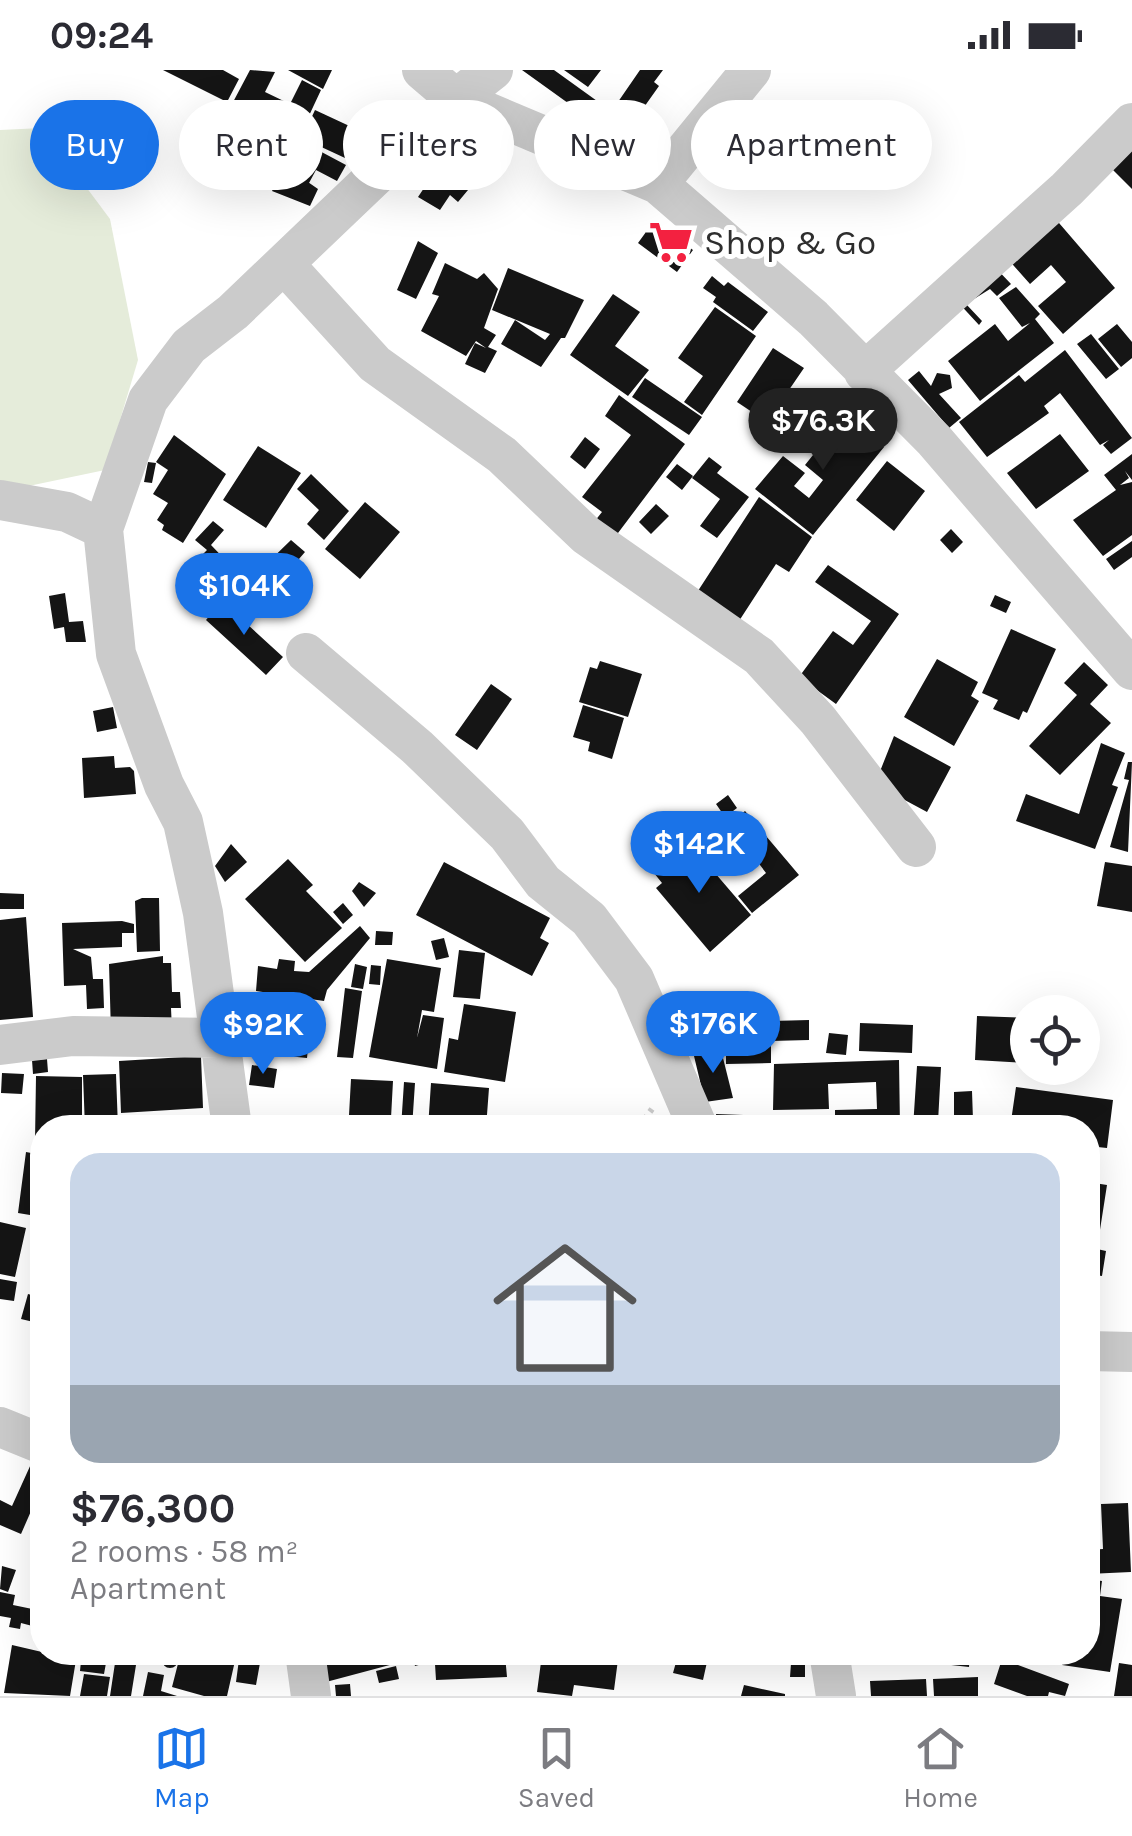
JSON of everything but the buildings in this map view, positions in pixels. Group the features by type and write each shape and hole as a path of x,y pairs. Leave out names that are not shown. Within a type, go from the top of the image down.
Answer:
{"street":[{"path":"422,70 456,99 534,132"},
{"path":"230,1115 203,913 183,822 164,785 116,654 103,529 148,400 189,346 284,265 456,99 492,70"},
{"path":"671,168 751,70"},
{"path":"864,372 1068,189 1132,124"},
{"path":"665,190 813,318 934,440 1132,670"},
{"path":"284,265 374,364 502,455 586,535 759,656 818,720 916,847"},
{"path":"0,500 67,512 103,529"},
{"path":"306,653 416,747 507,834 543,882 589,919 634,980 692,1115"},
{"path":"0,1045 73,1036 220,1038"},
{"path":"1100,1351 1132,1352"},
{"path":"0,1427 30,1439"},
{"path":"307,1665 311,1696"},
{"path":"831,1665 836,1696"}],"green space":[{"path":"30,129 30,190 88,190 110,219 138,360 105,470 0,492 0,130"}],"place":[{"name":"Shop & Go","path":"671,242"}]}
